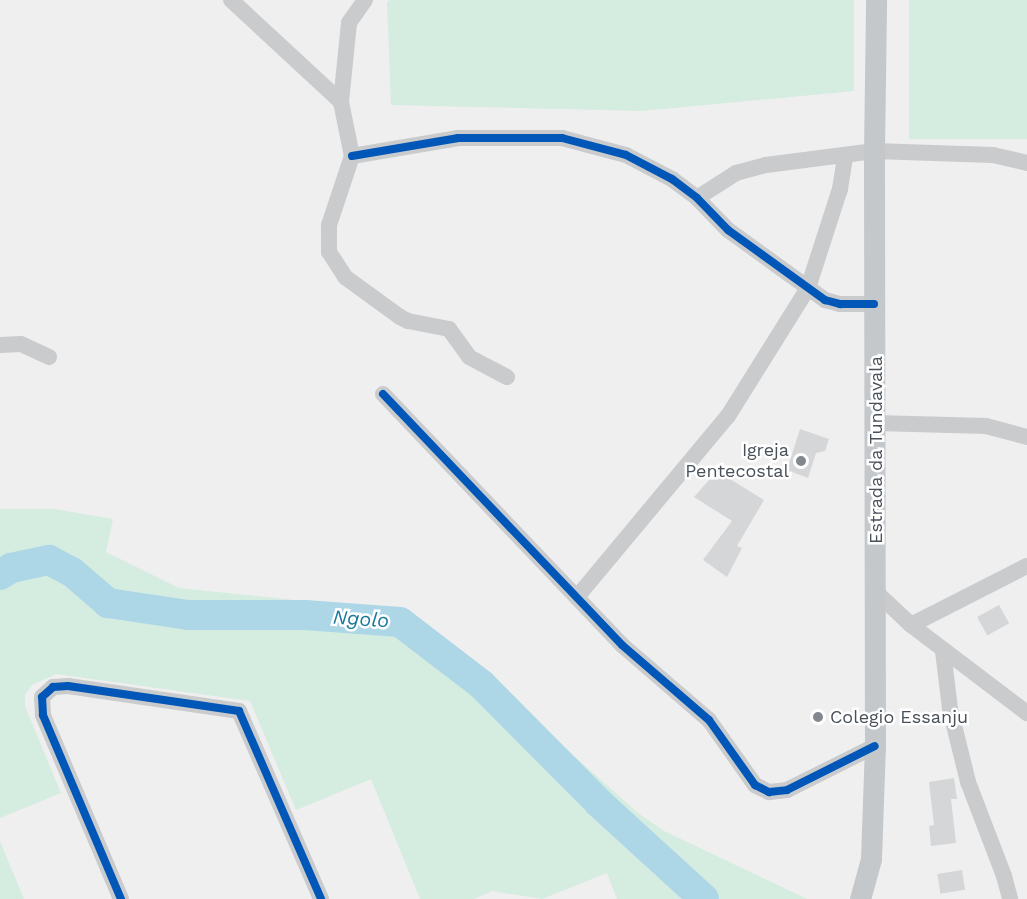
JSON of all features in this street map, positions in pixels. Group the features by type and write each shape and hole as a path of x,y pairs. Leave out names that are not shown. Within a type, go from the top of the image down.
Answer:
{"main road":[{"name":"Estrada da Tundavala","path":"860,899 871,859 875,746 876,0"}],"street":[{"path":"231,0 341,102"},
{"path":"365,0 349,22 341,102 352,156 329,225 327,240 335,264 345,277 408,321 449,329 469,357 507,377"},
{"path":"352,156 458,138 562,138 626,155 672,179 697,198 728,230 825,300 840,304 874,304"},
{"path":"697,198 736,173 766,165 874,151 993,155 1027,163"},
{"path":"577,597 728,416 808,288 840,189 845,156"},
{"path":"0,345 21,344 49,357"},
{"path":"383,394 622,645 709,720 755,785 769,792 787,790 875,746"},
{"path":"876,423 987,426 1027,437"},
{"path":"911,625 1027,566"},
{"path":"876,591 911,625 943,651 1027,713"},
{"path":"943,651 950,709 968,782 1004,876 1010,899"},
{"path":"121,899 43,715 42,698 53,687 68,686 239,711 321,899"}],"green space":[{"path":"390,0 854,0 854,91 641,111 391,105 387,2"},
{"path":"909,0 1027,0 1027,139 909,139"},
{"path":"0,509 54,509 113,519 106,552 179,588 381,609 412,617 452,647 638,813 664,831 807,899 617,899 607,873 542,899 492,891 474,899 420,899 371,779 296,810 250,701 56,674 32,685 25,695 25,706 61,793 0,818"},
{"path":"0,841 11,868 24,899 0,899"}],"building":[{"name":"Igreja Pentecostal","path":"800,429 829,439 825,451 816,453 808,478 787,470"},
{"path":"717,471 764,500 737,546 742,548 727,577 703,560 732,521 694,497"},
{"path":"999,605 1009,623 987,635 977,617"},
{"path":"954,778 957,799 951,799 956,843 931,846 929,826 934,825 929,782"},
{"path":"962,870 965,890 940,894 937,874"}],"waterway":[{"name":"Ngolo","path":"0,575 11,568 49,560 72,572 108,603 188,615 305,615 400,622 482,685 599,803 704,899"}],"cycle path":[{"path":"352,156 458,138 562,138 626,155 672,179 697,198 728,230 825,300 840,304 874,304"},
{"path":"383,394 622,645 709,720 755,785 769,792 787,790 875,746"},
{"path":"121,899 43,715 42,697 53,687 68,686 239,711 321,899"}],"place":[{"name":"Igreja Pentecostal","path":"801,461"},
{"name":"Colegio Essanju","path":"818,717"}]}
